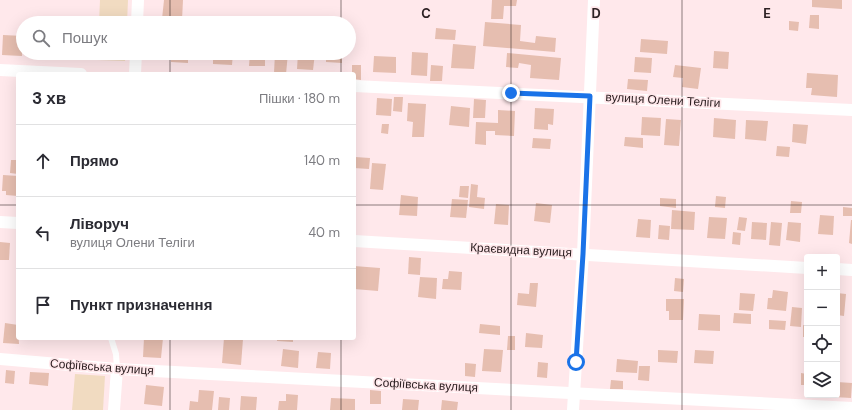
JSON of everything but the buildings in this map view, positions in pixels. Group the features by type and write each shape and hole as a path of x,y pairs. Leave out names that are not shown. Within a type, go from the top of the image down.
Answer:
{"street":[{"path":"137,16 138,0"},
{"path":"573,410 583,254 594,0"},
{"path":"135,72 136,60"},
{"path":"0,70 40,72"},
{"name":"вулиця Олени Теліги","path":"356,86 590,96 852,110"},
{"path":"0,222 16,223"},
{"name":"Краєвидна вулиця","path":"356,241 804,268"},
{"path":"840,270 852,270"},
{"name":"Софіївська вулиця","path":"0,359 117,369 852,408"},
{"path":"114,410 117,369"}],"lane":[{"path":"112,340 116,354 117,369"}],"shaded area":[{"path":"100,0 128,0 127,16 99,16"},
{"path":"97,60 125,60 125,61"},
{"path":"75,374 105,376 103,410 72,410"}],"route":[{"path":"511,93 590,96 583,254 576,362"}]}
